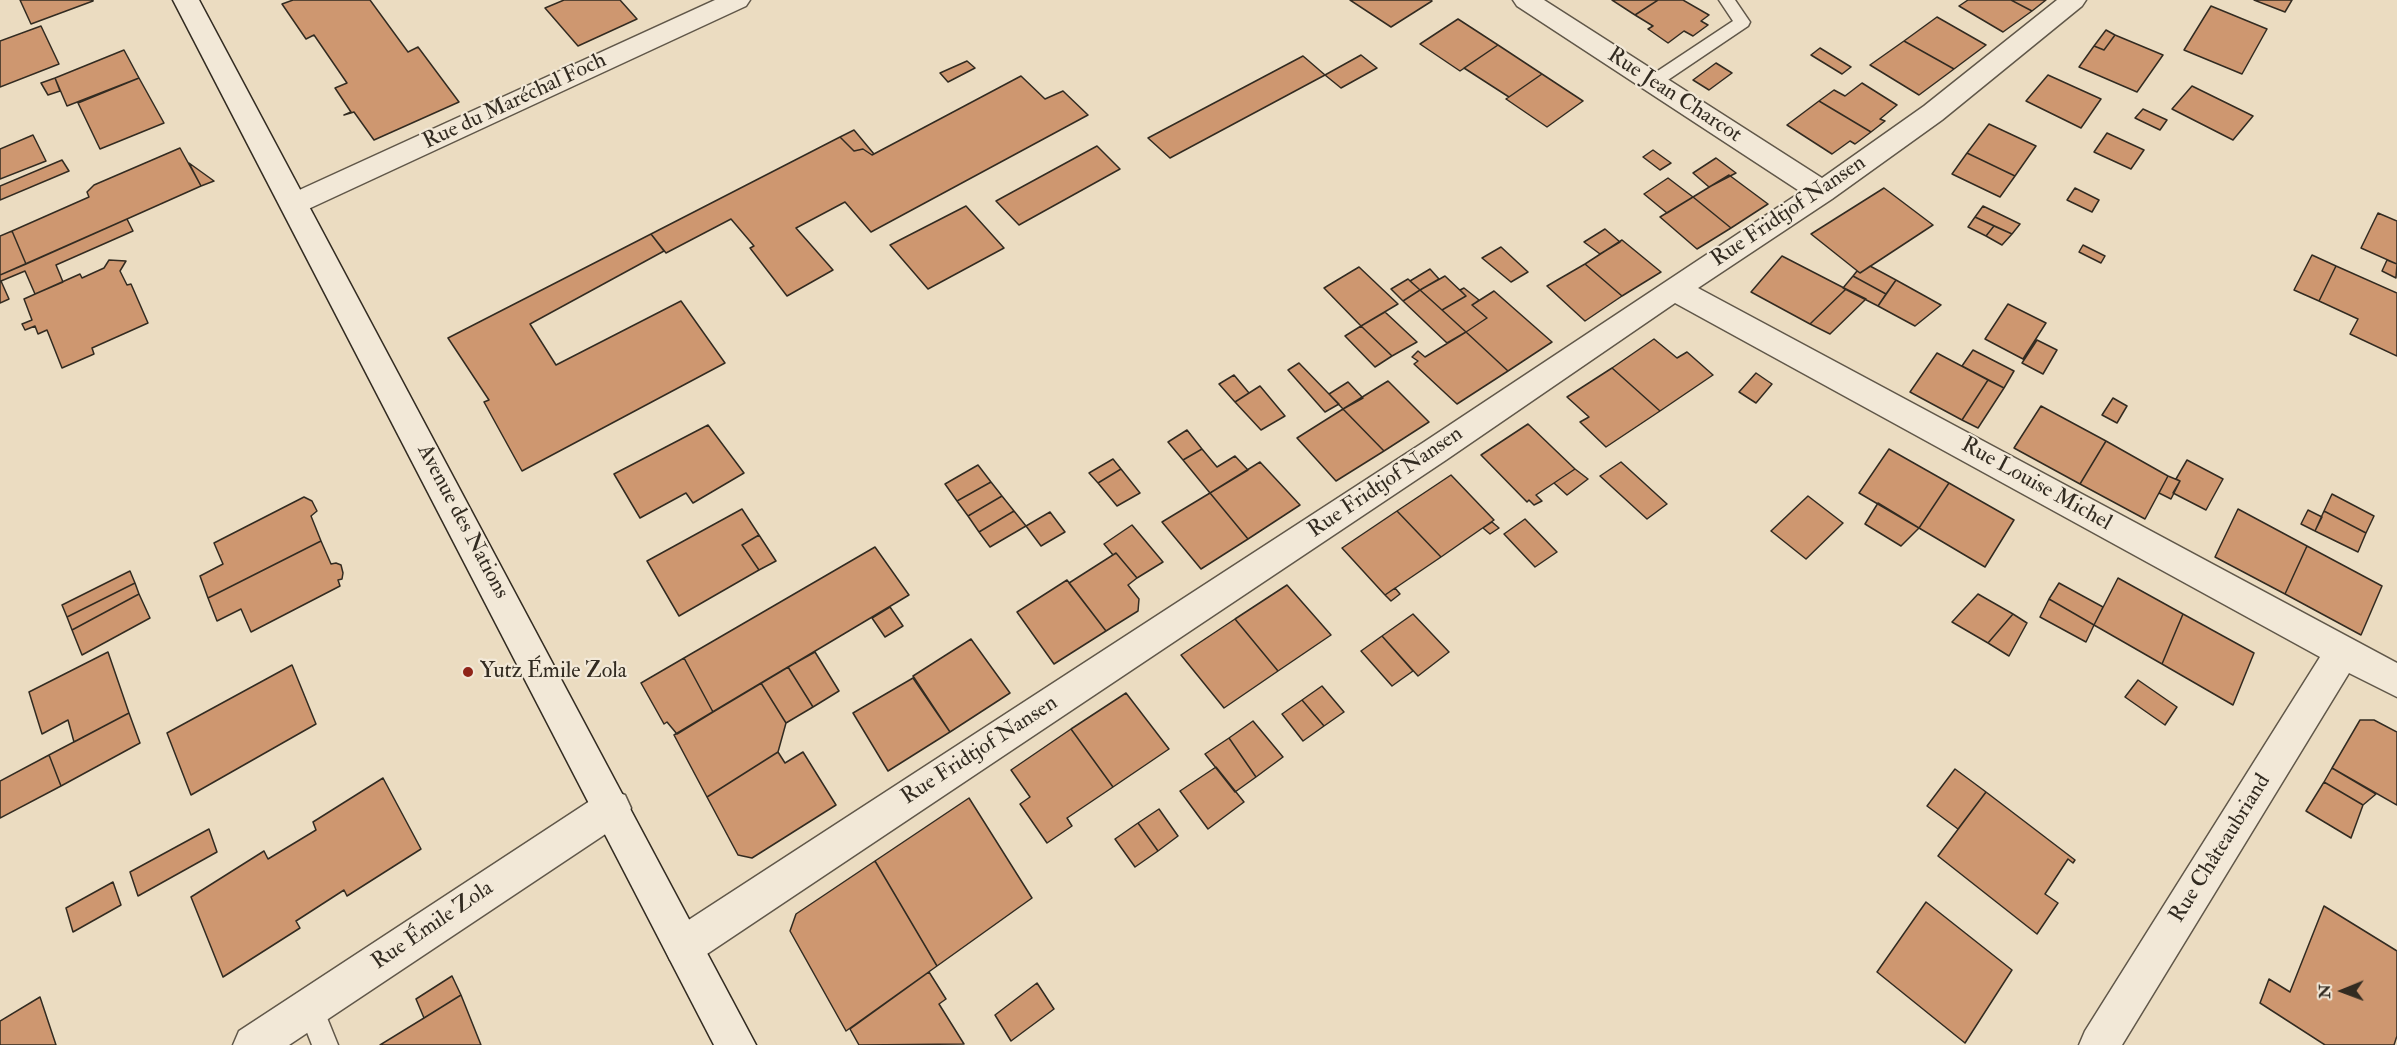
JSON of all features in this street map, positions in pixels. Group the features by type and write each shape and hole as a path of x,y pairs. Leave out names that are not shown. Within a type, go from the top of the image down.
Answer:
{"street":[{"name":"Avenue des Nations","path":"186,0 736,1045"},
{"name":"Rue du Maréchal Foch","path":"294,204 736,0"},
{"name":"Rue Jean Charcot","path":"1526,0 1822,192"},
{"name":"Rue Fridtjof Nansen","path":"684,946 1425,458 1822,192 1933,112 2073,0"},
{"name":"Rue Louise Michel","path":"1674,289 2397,681"},
{"name":"Rue Châteaubriand","path":"2099,1045 2343,652"},
{"name":"Rue Émile Zola","path":"253,1045 612,808"}],"lane":[{"path":"1653,82 1742,22 1727,0"},
{"path":"310,1007 325,1045"}],"building":[{"path":"20,0 93,0 93,1 31,24"},
{"path":"293,0 370,0 408,52 418,47 459,102 374,140 354,112 344,115 351,112 335,88 347,83 314,35 306,39 282,4"},
{"path":"564,0 620,0 637,19 578,46 545,8"},
{"path":"1350,0 1431,0 1432,1 1391,27"},
{"path":"1612,0 1658,0 1635,15"},
{"path":"1658,0 1683,0 1709,15 1701,21 1708,25 1693,36 1684,31 1668,43 1648,29 1653,26 1635,15"},
{"path":"1968,0 2011,0 2032,11 2003,32 1959,6"},
{"path":"2011,0 2046,0 2032,11"},
{"path":"2254,0 2292,0 2285,12"},
{"path":"2211,6 2267,29 2242,74 2184,50"},
{"path":"1937,17 1986,45 1954,69 1904,41"},
{"path":"1458,19 1498,45 1460,71 1420,44"},
{"path":"41,26 59,64 0,87 0,41"},
{"path":"2106,30 2115,35 2104,50 2094,46"},
{"path":"2115,35 2163,55 2137,92 2079,67 2094,46 2104,50"},
{"path":"1904,41 1954,69 1919,95 1870,65"},
{"path":"1498,45 1542,74 1509,97 1464,68"},
{"path":"1820,48 1851,67 1842,74 1811,55"},
{"path":"124,50 139,78 67,106 55,78"},
{"path":"1361,55 1377,68 1341,88 1325,75"},
{"path":"1303,56 1325,75 1170,158 1148,138"},
{"path":"967,61 975,68 948,82 940,73"},
{"path":"1716,63 1732,73 1709,90 1693,80"},
{"path":"1542,74 1583,101 1547,127 1506,99"},
{"path":"2048,75 2101,99 2081,128 2026,101"},
{"path":"1021,76 1045,99 1063,91 1088,115 871,232 845,202 796,228 833,270 787,296 750,248 754,246 731,219 666,253 651,234 840,137 854,151 863,149 872,155"},
{"path":"55,78 60,91 48,95 41,83"},
{"path":"139,78 164,123 100,149 78,103"},
{"path":"1862,83 1897,105 1880,119 1885,121 1871,132 1819,101 1834,90 1845,96"},
{"path":"2192,86 2253,116 2233,140 2172,109"},
{"path":"1819,101 1871,132 1855,144 1850,141 1832,154 1787,125"},
{"path":"2143,109 2167,120 2160,130 2135,118"},
{"path":"1989,124 2036,146 2015,176 1967,153"},
{"path":"854,130 874,154 863,149 854,151 840,137"},
{"path":"2107,133 2144,150 2131,169 2094,152"},
{"path":"33,135 46,161 0,179 0,149"},
{"path":"1097,146 1120,169 1019,225 996,201"},
{"path":"180,148 201,186 26,264 12,231 89,197 87,192 94,185"},
{"path":"1653,150 1671,163 1660,170 1643,157"},
{"path":"1967,153 2015,176 2000,197 1952,174"},
{"path":"1716,158 1736,173 1709,187 1693,173"},
{"path":"62,160 69,171 0,200 0,186"},
{"path":"189,163 214,181 201,186"},
{"path":"1729,175 1768,204 1731,228 1693,197"},
{"path":"1668,178 1693,197 1667,213 1644,194"},
{"path":"1884,188 1933,225 1860,273 1811,234"},
{"path":"2075,188 2099,200 2092,212 2067,200"},
{"path":"1693,197 1731,228 1697,249 1660,217"},
{"path":"966,206 1004,248 928,289 890,245"},
{"path":"1983,206 2020,224 2012,234 1975,217"},
{"path":"2378,213 2397,221 2397,264 2361,248"},
{"path":"1975,217 1994,226 1986,236 1968,227"},
{"path":"127,219 133,231 56,265 63,282 35,294 25,271 1,281 9,299 0,303 0,275"},
{"path":"1994,226 2012,234 2002,245 1986,236"},
{"path":"1605,229 1620,242 1600,254 1584,242"},
{"path":"12,231 26,264 0,275 0,236"},
{"path":"651,234 664,251 530,324 556,365 681,301 725,363 522,471 484,402 489,400 448,338"},
{"path":"1622,240 1661,272 1622,296 1585,264"},
{"path":"2083,245 2105,256 2101,263 2079,252"},
{"path":"1501,247 1528,272 1511,282 1482,258"},
{"path":"2312,255 2336,266 2319,301 2294,290"},
{"path":"1782,256 1846,289 1810,324 1751,292"},
{"path":"109,260 126,261 120,271 127,285 131,284 148,323 92,348 94,354 62,368 47,330 38,334 35,326 25,330 22,324 32,320 24,299 80,274 82,278 104,268"},
{"path":"2387,260 2397,264 2396,278 2382,271"},
{"path":"1585,264 1622,296 1585,321 1547,286"},
{"path":"1870,266 1896,280 1886,294 1853,276 1857,271 1860,273"},
{"path":"2336,266 2397,293 2397,356 2350,334 2358,319 2319,301"},
{"path":"1359,267 1398,304 1361,326 1324,288"},
{"path":"1430,269 1439,279 1420,290 1410,281"},
{"path":"1445,276 1466,296 1442,310 1420,290"},
{"path":"1853,276 1886,294 1878,306 1843,288"},
{"path":"1408,279 1420,290 1403,301 1391,289"},
{"path":"1896,280 1941,305 1915,326 1878,306"},
{"path":"1464,288 1479,300 1472,305 1487,318 1466,332 1442,310 1466,296 1460,290"},
{"path":"1846,289 1866,299 1830,334 1810,324"},
{"path":"1420,290 1466,332 1447,343 1403,301"},
{"path":"1494,291 1552,342 1508,371 1466,332 1487,318 1472,305"},
{"path":"2008,304 2046,323 2023,359 1985,339"},
{"path":"1385,312 1417,342 1392,356 1361,326"},
{"path":"1361,326 1392,356 1375,367 1345,336"},
{"path":"1466,332 1508,371 1457,404 1414,364 1418,361 1412,357 1418,351 1425,357"},
{"path":"1654,339 1677,358 1687,352 1713,375 1660,411 1612,368"},
{"path":"2037,340 2057,350 2043,374 2022,363"},
{"path":"1973,350 2014,371 2004,388 1962,366"},
{"path":"1937,353 1988,380 1962,420 1910,392"},
{"path":"1299,363 1339,404 1325,412 1288,370"},
{"path":"1612,368 1660,411 1606,447 1580,422 1589,417 1567,397"},
{"path":"1756,373 1772,384 1756,403 1739,392"},
{"path":"1234,375 1249,393 1235,402 1219,384"},
{"path":"1988,380 2004,388 1978,428 1962,420"},
{"path":"1388,381 1429,422 1384,451 1343,409"},
{"path":"1348,382 1363,398 1343,409 1329,394"},
{"path":"1260,386 1285,416 1261,430 1235,402"},
{"path":"2113,398 2127,406 2117,423 2102,415"},
{"path":"2041,406 2106,441 2080,484 2014,448"},
{"path":"1343,409 1384,451 1336,481 1297,438"},
{"path":"1528,424 1575,469 1536,495 1542,501 1534,505 1529,500 1527,502 1481,455"},
{"path":"708,425 744,473 693,503 686,493 640,518 614,474"},
{"path":"1187,430 1202,449 1183,460 1168,442"},
{"path":"2106,441 2168,476 2145,519 2080,484"},
{"path":"1202,449 1217,467 1235,456 1248,470 1210,493 1183,460"},
{"path":"1889,449 1949,483 1919,528 1859,493"},
{"path":"1113,459 1121,469 1098,483 1089,473"},
{"path":"2187,460 2223,479 2206,510 2173,493 2180,481 2176,479"},
{"path":"1260,462 1300,505 1248,539 1210,493"},
{"path":"1621,462 1667,504 1647,519 1600,476"},
{"path":"978,465 991,482 957,501 945,484"},
{"path":"1121,469 1140,493 1117,506 1098,483"},
{"path":"1575,469 1588,479 1567,495 1554,483"},
{"path":"1451,475 1494,520 1441,557 1397,511"},
{"path":"2168,476 2180,481 2171,499 2159,493"},
{"path":"991,482 1002,496 968,516 957,501"},
{"path":"1949,483 2014,520 1985,567 1919,528"},
{"path":"1210,493 1248,539 1201,569 1162,522"},
{"path":"2332,494 2374,516 2366,533 2324,511"},
{"path":"1002,496 1014,511 979,532 968,516"},
{"path":"1808,496 1843,523 1806,559 1771,531"},
{"path":"304,497 312,501 317,511 311,516 321,541 208,598 200,576 223,564 214,543"},
{"path":"1878,503 1919,528 1901,546 1865,524"},
{"path":"742,509 759,535 742,545 759,570 679,616 647,561"},
{"path":"2238,509 2307,546 2285,594 2215,557"},
{"path":"2308,510 2322,517 2315,531 2301,524"},
{"path":"1014,511 1026,526 990,547 979,532"},
{"path":"1397,511 1441,557 1385,595 1342,548"},
{"path":"2324,511 2366,533 2358,552 2315,531"},
{"path":"1050,512 1065,532 1041,546 1026,526"},
{"path":"1525,519 1557,552 1535,567 1504,534"},
{"path":"1492,522 1499,528 1490,534 1483,528"},
{"path":"1132,525 1163,562 1137,578 1116,553 1113,555 1104,544"},
{"path":"759,535 776,561 759,570 742,545"},
{"path":"321,541 331,564 341,565 343,573 342,579 338,580 340,586 251,632 241,609 217,621 208,598"},
{"path":"2307,546 2382,586 2361,635 2285,594"},
{"path":"875,547 909,595 713,712 684,658"},
{"path":"1116,553 1137,578 1128,585 1139,599 1138,611 1106,631 1069,583"},
{"path":"130,571 135,583 67,617 62,605"},
{"path":"2118,578 2183,614 2162,664 2094,625"},
{"path":"1067,580 1106,631 1054,664 1017,612"},
{"path":"135,583 139,594 72,630 67,617"},
{"path":"2059,583 2103,607 2094,625 2049,599"},
{"path":"1287,585 1331,635 1278,671 1235,619"},
{"path":"1395,588 1400,594 1391,601 1385,595"},
{"path":"139,594 150,618 82,655 72,630"},
{"path":"1978,594 2013,614 1988,643 1952,622"},
{"path":"2049,599 2094,625 2086,642 2040,617"},
{"path":"890,607 903,626 885,637 872,618"},
{"path":"1413,614 1449,652 1418,676 1382,636"},
{"path":"2013,614 2027,623 2009,656 1988,643"},
{"path":"2183,614 2254,653 2233,705 2162,664"},
{"path":"1235,619 1278,671 1224,708 1181,655"},
{"path":"1382,636 1413,671 1392,686 1361,651"},
{"path":"971,639 1010,693 950,732 913,676"},
{"path":"108,652 129,713 74,742 68,720 42,734 29,692"},
{"path":"815,652 839,691 813,707 788,667"},
{"path":"684,658 713,712 677,734 667,722 664,724 641,683"},
{"path":"292,665 316,724 191,795 167,733"},
{"path":"788,667 813,707 786,723 761,683"},
{"path":"913,678 950,732 888,771 853,713"},
{"path":"2138,680 2177,707 2165,725 2125,697"},
{"path":"761,683 786,723 778,752 707,797 674,735"},
{"path":"1322,686 1344,712 1324,726 1302,700"},
{"path":"1126,693 1169,749 1113,787 1071,729"},
{"path":"1302,700 1324,726 1303,741 1282,714"},
{"path":"129,713 140,743 61,786 49,755"},
{"path":"2360,720 2374,720 2397,732 2397,805 2332,768"},
{"path":"1253,721 1283,757 1256,777 1229,738"},
{"path":"1071,729 1113,787 1067,818 1072,826 1047,843 1020,804 1030,797 1011,770"},
{"path":"1229,738 1256,777 1235,792 1205,754"},
{"path":"778,752 785,763 803,752 836,805 752,858 738,855 707,797"},
{"path":"49,755 61,786 0,818 0,781"},
{"path":"1216,767 1244,802 1208,829 1180,791"},
{"path":"2332,768 2376,794 2363,805 2324,782"},
{"path":"1955,769 1986,792 1958,829 1927,806"},
{"path":"383,778 421,849 347,896 344,890 296,921 300,928 223,977 191,897 264,851 268,859 316,830 313,822"},
{"path":"2324,782 2363,805 2351,838 2306,811"},
{"path":"1986,792 2075,860 2073,863 2068,859 2045,894 2058,903 2037,934 1938,856"},
{"path":"969,798 1032,898 937,966 875,861"},
{"path":"1159,809 1178,836 1158,851 1138,823"},
{"path":"1138,823 1158,851 1135,867 1115,839"},
{"path":"209,829 217,852 138,896 130,872"},
{"path":"875,861 937,966 846,1031 790,931 796,914"},
{"path":"113,882 121,905 73,932 66,908"},
{"path":"1926,902 2012,970 1965,1043 1877,972"},
{"path":"2324,906 2397,951 2397,1036 2394,1045 2325,1045 2260,1003 2269,979 2290,992"},
{"path":"929,972 946,999 939,1004 964,1044 859,1045 850,1029"},
{"path":"452,976 461,995 424,1018 416,999"},
{"path":"1037,983 1054,1009 1011,1041 995,1015"},
{"path":"461,995 481,1045 380,1045 424,1018"},
{"path":"40,997 56,1045 0,1045 0,1021"}],"place":[{"name":"Yutz Émile Zola","path":"468,672"}]}
